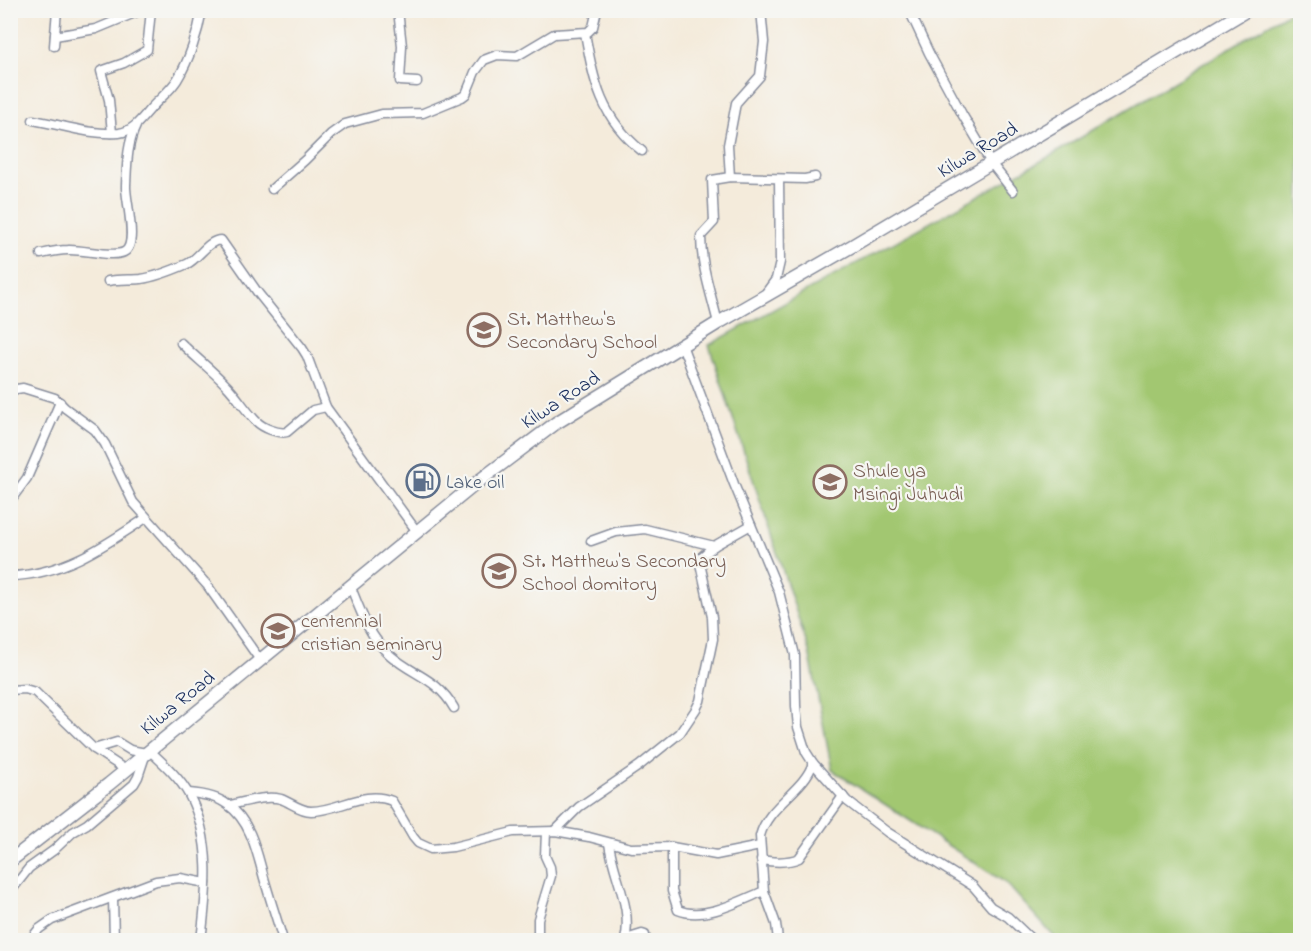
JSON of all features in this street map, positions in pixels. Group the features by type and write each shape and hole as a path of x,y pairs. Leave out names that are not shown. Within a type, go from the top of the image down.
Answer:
{"highway":[{"name":"Kilwa Road","path":"10,861 126,770 487,475 556,423 718,323 761,300 1246,10"}],"street":[{"path":"54,46 57,10"},
{"path":"55,36 96,29 142,10"},
{"path":"112,133 109,100 101,71 124,63 147,50 152,10"},
{"path":"41,254 66,250 118,253 127,250 131,234 125,187 129,142 136,126 177,79 183,68 202,10"},
{"path":"398,10 402,46 400,81 417,82"},
{"path":"272,189 331,134 345,124 382,114 423,112 463,97 475,72 484,60 497,56 517,56 554,34 585,33 593,27 597,10"},
{"path":"729,177 728,145 736,103 760,76 764,42 761,10"},
{"path":"909,10 929,53 991,163 1013,191"},
{"path":"585,33 594,81 601,99 620,131 642,151"},
{"path":"33,120 59,124 78,131 112,133 124,132 136,126"},
{"path":"718,323 706,278 701,236 714,222 711,182 714,179 729,177 805,180 814,177"},
{"path":"761,300 776,279 779,269 779,179"},
{"path":"108,281 123,278 142,279 179,267 191,262 214,242 221,240 258,293 305,353 326,406 418,533"},
{"path":"182,343 225,384 256,421 272,430 282,434 287,432 313,410 326,406"},
{"path":"682,345 779,592 796,663 796,706 803,747 813,763 843,796 887,832 974,886 991,907 1008,917 1032,940"},
{"path":"10,390 23,388 55,398 95,430 105,444 133,502 207,585 260,660"},
{"path":"10,501 27,478 60,402"},
{"path":"10,576 37,574 82,558 102,548 146,518"},
{"path":"538,940 538,919 551,876 545,856 551,832 579,807 639,766 681,733 691,718 700,701 713,639 712,617 699,559 714,546 751,525"},
{"path":"591,541 616,532 645,529 714,546"},
{"path":"350,585 362,615 378,642 399,662 442,690 454,708"},
{"path":"10,690 25,689 35,692 94,749 126,770"},
{"path":"94,749 117,742 130,750 148,751 189,793 203,831 206,883 201,940"},
{"path":"10,892 29,868 54,850 73,831 87,824 134,784 148,751"},
{"path":"777,940 776,924 764,891 760,836 781,802 810,773 813,763"},
{"path":"189,793 215,798 230,806 244,824 254,841 283,940"},
{"path":"761,860 797,860 843,796"},
{"path":"230,806 273,798 309,811 330,808 366,797 383,798 392,801 418,843 431,849 453,847 503,833 551,832 589,837 631,848 672,847 716,855 760,846"},
{"path":"609,843 611,860 625,903 625,940 642,934 645,935 645,940"},
{"path":"672,847 672,891 678,910 688,914 702,913 764,891"},
{"path":"30,940 39,929 52,920 161,880 180,878 206,883"},
{"path":"113,898 114,940"}],"green space":[{"path":"1291,11 1300,11 1300,940 1057,940 1006,883 832,770 809,651 709,345 1052,155"}],"place":[{"name":"St. Matthew's Secondary School","path":"484,330"},
{"name":"Lake oil","path":"423,481"},
{"name":"Shule ya Msingi Juhudi","path":"830,482"},
{"name":"St. Matthew's Secondary School domitory","path":"499,571"},
{"name":"centennial cristian seminary","path":"278,631"}]}
